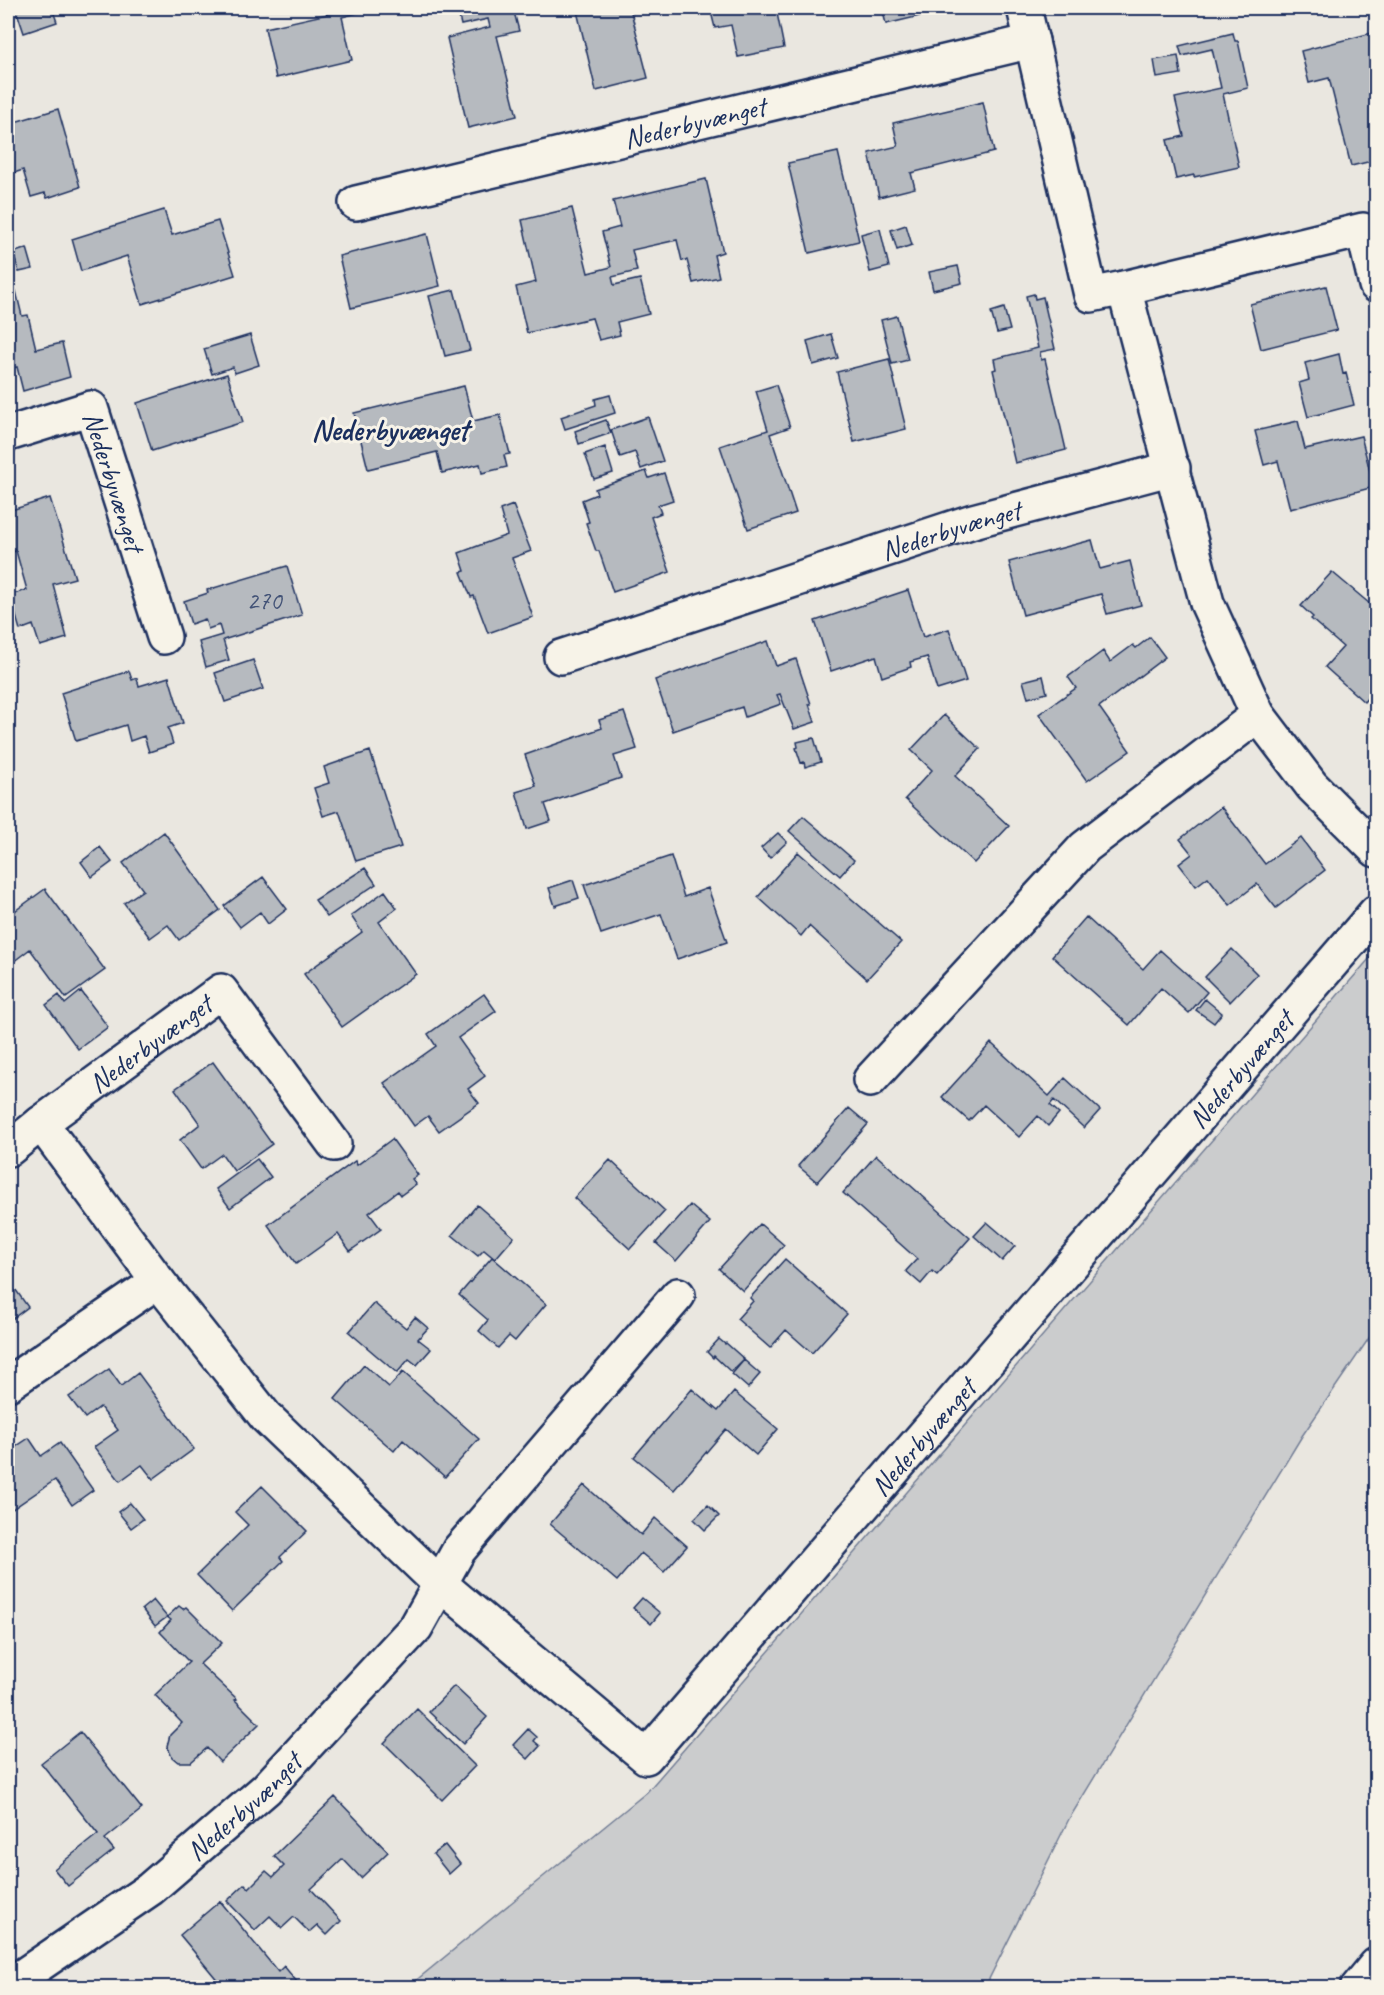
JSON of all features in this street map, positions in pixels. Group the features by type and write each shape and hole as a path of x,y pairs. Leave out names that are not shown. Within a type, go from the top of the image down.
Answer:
{"street":[{"path":"1024,8 1091,295 1363,230 1377,285"},
{"name":"Nederbyvænget","path":"356,203 1032,41"},
{"path":"1124,288 1207,603 1258,715 1312,786 1377,850"},
{"name":"Nederbyvænget","path":"8,434 91,408 164,636"},
{"name":"Nederbyvænget","path":"561,657 973,521 1173,468"},
{"path":"870,1080 1085,847 1258,715"},
{"name":"Nederbyvænget","path":"41,1123 158,1281 266,1416 439,1583 646,1757 1377,912"},
{"name":"Nederbyvænget","path":"8,1147 9,1149 221,991 334,1144"},
{"path":"8,1384 158,1281"},
{"name":"Nederbyvænget","path":"8,1986 150,1889 266,1789 416,1627 459,1550 678,1295"},
{"path":"1357,1988 1377,1965"}],"shaded area":[{"path":"1376,951 1376,1328 1302,1436 1069,1819 985,1987 408,1987 647,1792"}],"building":[{"path":"8,8 52,8 57,22 24,33 18,15 8,18"},
{"path":"341,8 377,8 342,17 352,60 276,78 265,28 341,11"},
{"path":"457,8 513,8 519,31 497,36 517,116 468,128 447,38 490,27 488,19 461,25"},
{"path":"592,8 630,8 648,78 596,91 577,11"},
{"path":"710,8 776,8 784,48 738,57 731,25 715,28"},
{"path":"882,8 922,8 924,15 886,24"},
{"path":"1233,33 1235,41 1238,41 1248,88 1223,94 1239,167 1176,179 1167,140 1184,136 1175,98 1221,88 1212,49 1182,56 1179,46"},
{"path":"1372,33 1376,52 1376,160 1351,166 1329,78 1309,83 1301,51"},
{"path":"1178,56 1181,74 1157,78 1154,60"},
{"path":"983,102 994,152 911,173 915,188 879,197 869,153 898,146 893,123"},
{"path":"58,109 80,187 47,198 45,193 31,197 23,170 8,175 8,124"},
{"path":"838,152 859,241 809,253 788,163"},
{"path":"706,179 723,252 714,255 719,277 693,283 687,260 682,261 677,240 632,250 637,271 612,277 614,285 640,279 649,314 617,322 620,335 599,340 592,318 527,333 516,287 536,282 522,220 572,208 588,273 611,267 602,232 620,227 613,201"},
{"path":"164,210 172,235 218,221 235,275 142,304 127,256 81,271 72,239"},
{"path":"906,225 912,245 897,250 891,230"},
{"path":"880,229 889,267 870,272 861,234"},
{"path":"427,234 440,286 351,308 339,256"},
{"path":"27,248 33,269 19,272 13,253"},
{"path":"958,266 962,283 933,290 929,272"},
{"path":"1326,286 1337,330 1261,349 1250,304"},
{"path":"454,290 470,350 445,356 429,296"},
{"path":"16,291 22,316 28,315 36,349 62,343 70,377 23,391 17,367 8,369 8,293"},
{"path":"1034,294 1035,299 1043,297 1055,349 1040,352 1041,360 1045,359 1066,450 1015,463 993,370 996,369 994,359 1038,348 1026,296"},
{"path":"1004,308 1010,330 997,333 991,312"},
{"path":"897,316 908,360 892,364 881,320"},
{"path":"831,334 838,358 813,365 807,341"},
{"path":"250,335 259,365 235,373 233,367 212,374 204,349"},
{"path":"1339,354 1343,374 1346,373 1354,405 1308,417 1299,383 1309,380 1305,363"},
{"path":"889,359 906,429 854,442 837,372"},
{"path":"227,374 243,422 152,451 137,403"},
{"path":"776,385 790,427 770,434 796,513 748,529 720,446 768,430 756,391"},
{"path":"464,386 473,421 500,415 510,454 504,455 507,467 482,473 480,464 442,473 437,452 368,469 354,413"},
{"path":"610,395 615,413 565,429 561,417 596,405 595,399"},
{"path":"648,417 663,461 641,469 635,452 620,457 611,430"},
{"path":"606,420 611,433 579,444 575,431"},
{"path":"1298,421 1305,449 1361,436 1374,487 1290,509 1278,461 1264,465 1255,431"},
{"path":"605,447 613,473 594,479 585,454"},
{"path":"646,471 649,478 664,473 673,500 658,505 661,513 651,517 670,572 613,592 599,551 596,551 586,523 589,522 582,500 597,494 595,489"},
{"path":"50,498 75,578 53,584 67,638 40,646 33,625 20,630 10,595 27,590 16,551 8,553 8,511"},
{"path":"513,505 531,551 512,558 533,617 488,633 474,596 471,597 461,572 465,571 459,553 507,535 500,510"},
{"path":"1092,540 1100,569 1130,561 1141,605 1107,614 1101,594 1023,615 1009,562"},
{"path":"287,566 302,615 223,640 229,660 206,667 199,642 222,635 219,625 208,629 205,619 191,624 184,601 208,593 207,590"},
{"path":"1332,572 1376,609 1376,688 1364,702 1325,667 1343,647 1311,619 1313,617 1301,606"},
{"path":"908,590 923,637 949,629 966,681 937,690 927,657 910,662 911,667 882,677 876,656 831,671 815,621"},
{"path":"1150,637 1165,657 1099,707 1130,751 1087,781 1039,714 1076,688 1068,677 1103,651 1110,662 1133,645 1136,648"},
{"path":"768,641 776,666 796,659 815,722 794,729 780,694 777,695 781,704 745,717 742,707 673,731 655,680"},
{"path":"253,660 263,689 225,702 215,673"},
{"path":"129,671 132,680 137,678 139,686 169,677 183,723 168,728 173,744 149,752 144,736 130,741 126,725 76,741 61,693"},
{"path":"1043,676 1047,693 1028,698 1023,681"},
{"path":"624,712 637,749 614,756 621,778 545,804 551,821 527,829 516,792 536,786 525,755 602,728 599,720"},
{"path":"944,715 980,749 955,776 1009,826 974,863 905,799 932,770 911,750"},
{"path":"814,738 821,762 805,767 804,762 801,763 796,748 798,747 797,742"},
{"path":"370,751 401,847 356,861 339,811 323,816 314,788 329,783 324,767"},
{"path":"1221,807 1265,864 1301,838 1325,870 1276,908 1257,884 1230,905 1208,877 1196,886 1179,864 1192,854 1180,839"},
{"path":"803,816 854,860 840,876 789,831"},
{"path":"164,832 220,910 179,940 168,925 150,938 124,903 143,890 123,863"},
{"path":"778,833 787,842 770,858 761,848"},
{"path":"100,847 112,862 92,877 81,862"},
{"path":"798,852 901,942 867,979 809,926 801,936 758,897"},
{"path":"671,856 684,897 708,888 727,942 677,959 661,914 601,934 584,885"},
{"path":"365,868 376,884 327,917 315,900"},
{"path":"263,877 287,909 268,924 260,912 240,927 224,906"},
{"path":"573,880 579,898 555,906 549,888"},
{"path":"45,889 105,970 66,998 30,949 13,962 8,955 8,923 10,921 8,916"},
{"path":"385,891 397,908 379,922 416,974 342,1027 304,974 362,932 351,916"},
{"path":"1086,917 1143,969 1160,950 1207,992 1189,1013 1161,988 1129,1025 1052,956"},
{"path":"1232,949 1257,974 1230,1002 1205,977"},
{"path":"81,991 108,1027 78,1049 46,1005 59,995 65,1004"},
{"path":"484,994 496,1011 458,1038 485,1076 468,1089 479,1103 439,1131 428,1116 414,1126 384,1083 436,1046 428,1034"},
{"path":"1205,999 1222,1013 1214,1023 1196,1010"},
{"path":"991,1043 1049,1096 1065,1078 1100,1110 1084,1128 1054,1100 1050,1105 1059,1113 1048,1126 1038,1116 1019,1137 984,1105 969,1121 942,1097"},
{"path":"213,1062 272,1144 234,1171 222,1154 201,1169 180,1140 200,1124 175,1089"},
{"path":"849,1108 868,1124 817,1182 798,1166"},
{"path":"392,1139 418,1175 412,1179 416,1184 401,1195 398,1191 369,1213 381,1229 350,1251 338,1234 296,1264 268,1225 355,1161 357,1165"},
{"path":"876,1155 970,1238 937,1275 932,1271 921,1284 906,1271 917,1259 843,1193"},
{"path":"257,1159 271,1177 230,1208 216,1189"},
{"path":"610,1160 665,1211 630,1249 574,1198"},
{"path":"477,1205 514,1237 495,1259 484,1250 478,1256 452,1235"},
{"path":"690,1205 710,1222 676,1261 656,1243"},
{"path":"987,1222 1015,1246 1002,1261 974,1236"},
{"path":"760,1224 784,1245 743,1291 719,1269"},
{"path":"492,1257 546,1304 515,1341 509,1336 498,1348 479,1331 488,1320 459,1295"},
{"path":"785,1259 847,1314 812,1353 786,1330 770,1348 737,1319 753,1301 750,1298"},
{"path":"8,1279 28,1307 8,1322"},
{"path":"374,1303 406,1328 415,1317 428,1328 418,1339 431,1349 417,1365 409,1359 397,1373 349,1332"},
{"path":"719,1339 744,1359 731,1372 707,1352"},
{"path":"744,1360 760,1374 748,1388 732,1374"},
{"path":"364,1365 389,1387 403,1372 479,1439 445,1477 403,1440 394,1451 335,1399"},
{"path":"109,1369 121,1386 138,1373 194,1449 153,1479 142,1465 120,1481 94,1447 118,1430 100,1407 85,1418 69,1397"},
{"path":"692,1389 718,1411 734,1392 778,1429 756,1455 726,1429 674,1490 634,1457"},
{"path":"29,1438 41,1456 60,1443 93,1490 72,1505 55,1480 8,1512 8,1452"},
{"path":"584,1485 641,1535 655,1518 687,1546 664,1572 641,1553 617,1581 550,1524"},
{"path":"262,1486 307,1531 280,1557 283,1561 232,1611 197,1575 248,1525 235,1512"},
{"path":"130,1503 143,1519 131,1528 118,1512"},
{"path":"708,1505 719,1516 705,1530 694,1519"},
{"path":"642,1598 660,1613 651,1624 633,1608"},
{"path":"153,1600 167,1617 155,1626 142,1609"},
{"path":"179,1606 183,1609 186,1607 222,1643 200,1664 237,1699 235,1700 259,1724 220,1762 207,1748 191,1762 178,1762 172,1757 167,1746 170,1735 182,1723 155,1695 189,1662 160,1632 171,1620 167,1617"},
{"path":"454,1686 487,1717 463,1744 429,1712"},
{"path":"417,1709 475,1766 442,1800 384,1743"},
{"path":"528,1729 537,1737 534,1741 540,1746 528,1759 513,1745"},
{"path":"80,1732 142,1809 105,1839 114,1850 68,1886 54,1869 98,1834 41,1763"},
{"path":"335,1797 388,1852 361,1878 343,1859 311,1889 341,1921 327,1935 317,1925 309,1932 294,1917 282,1928 270,1916 255,1930 227,1901 245,1884 249,1888 266,1871 273,1877 284,1866 274,1856"},
{"path":"445,1845 460,1864 449,1874 433,1854"},
{"path":"220,1901 278,1972 284,1966 302,1988 224,1988 180,1935"}],"district":[{"name":"Nederbyvænget","path":"390,430"}]}
